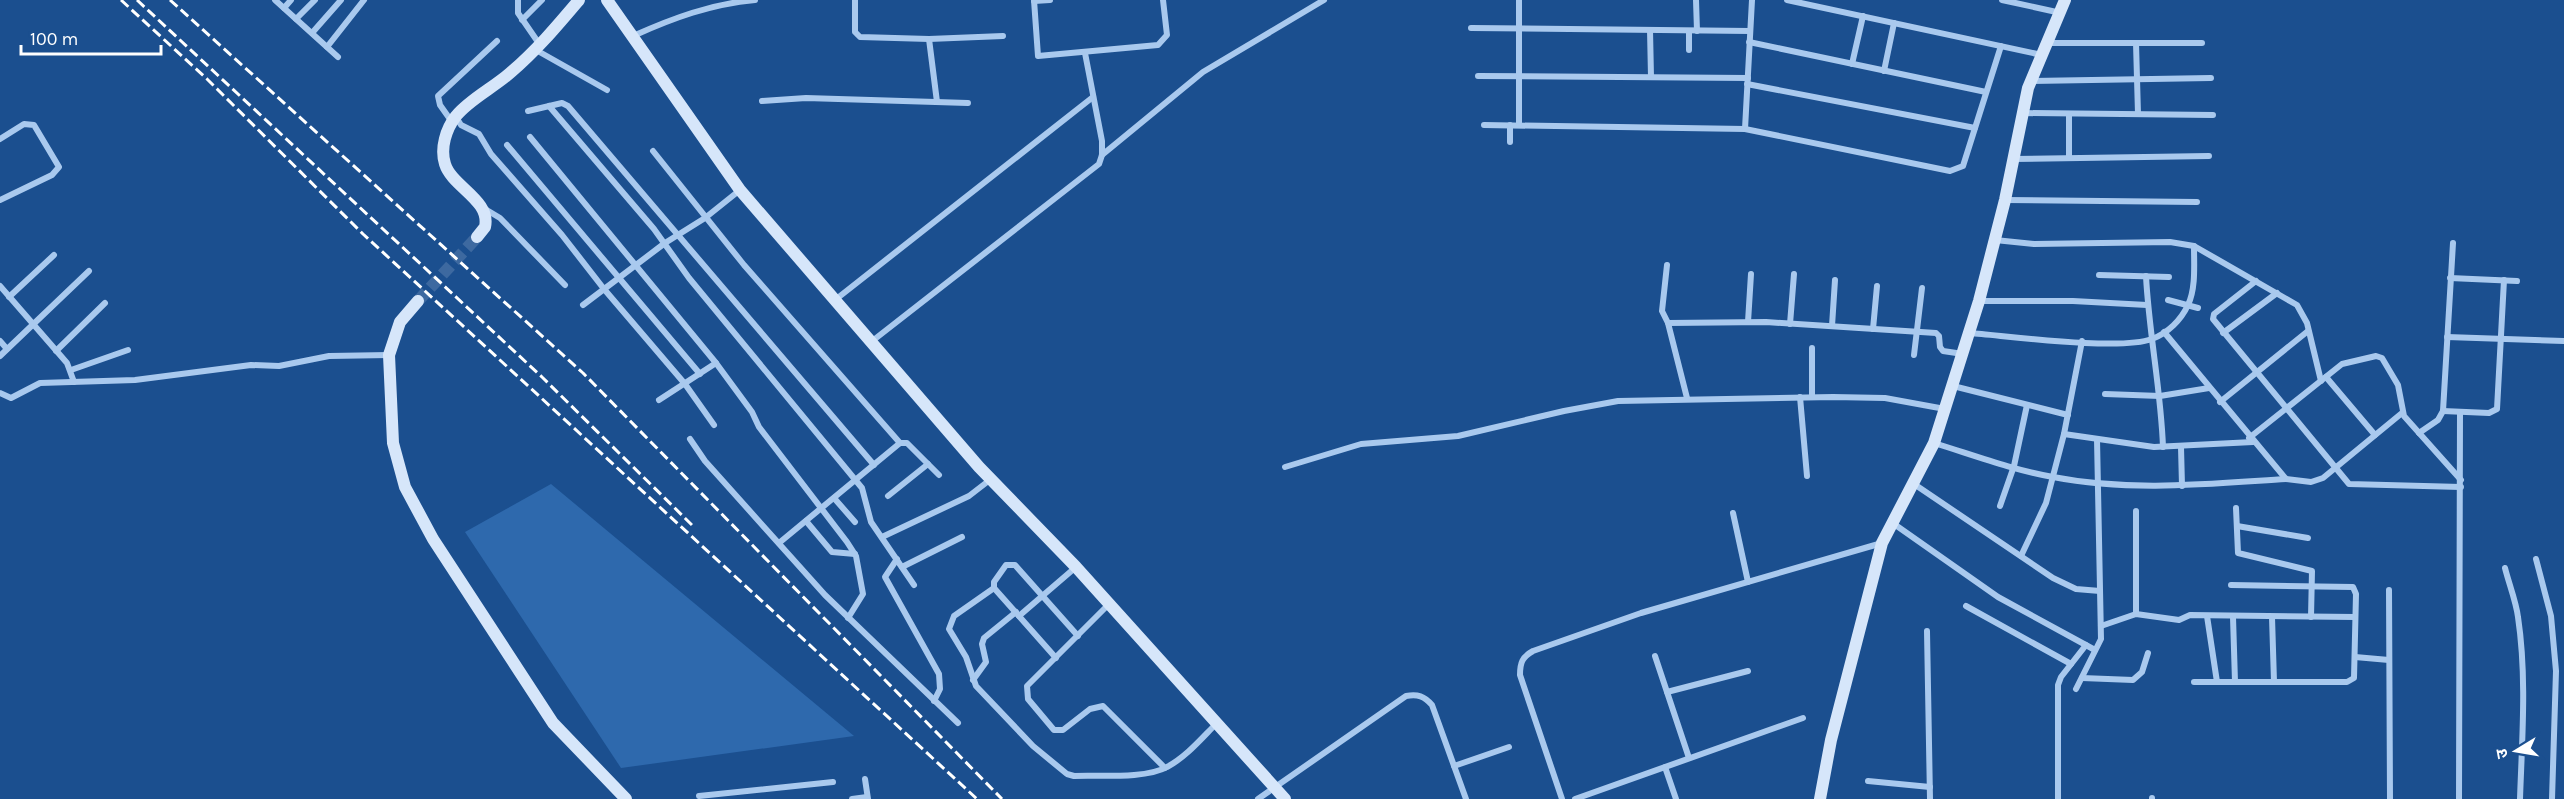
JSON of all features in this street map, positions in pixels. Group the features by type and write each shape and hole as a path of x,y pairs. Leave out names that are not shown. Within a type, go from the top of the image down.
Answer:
{"main road":[{"path":"477,237 487,221 482,207 446,168 443,144 453,122 538,48 579,0"},
{"path":"607,0 740,190 991,479 1076,567 1285,799"},
{"path":"1820,799 1831,740 1882,543 1934,444 1946,409 1970,333 2005,200 2021,113 2031,81 2065,0"},
{"path":"418,301 400,322 389,355 395,457 405,487 421,517 553,723 626,799"}],"street":[{"path":"275,0 338,57"},
{"path":"284,8 291,0"},
{"path":"296,19 315,0"},
{"path":"312,33 341,0"},
{"path":"327,47 364,0"},
{"path":"518,0 518,13 538,48 608,90"},
{"path":"522,20 542,0"},
{"path":"632,37 711,6 755,0"},
{"path":"855,0 856,36 929,39 1003,36"},
{"path":"1050,0 1034,1 1038,56 1085,56 1158,45 1164,42 1167,35 1163,0"},
{"path":"872,342 1090,172 1102,155 1203,72 1324,0"},
{"path":"1519,0 1519,125"},
{"path":"1696,0 1697,30"},
{"path":"1745,129 1752,0"},
{"path":"1787,0 2001,46 2045,49 2136,43 2202,43"},
{"path":"2002,0 2061,13"},
{"path":"1852,64 1863,16"},
{"path":"1884,71 1894,23"},
{"path":"1471,28 1750,31"},
{"path":"1650,30 1651,77"},
{"path":"1689,31 1689,50"},
{"path":"929,39 937,102"},
{"path":"497,40 438,96 440,105 453,122 479,134 491,154 562,235 604,290 685,384 714,425"},
{"path":"1749,42 1986,92"},
{"path":"2136,43 2138,114"},
{"path":"1484,125 1745,129 1950,171 1963,166 2001,46"},
{"path":"1085,56 1102,155"},
{"path":"1478,76 1651,77 1747,81 1975,128"},
{"path":"2031,81 2211,78"},
{"path":"835,300 1093,97"},
{"path":"762,100 806,98 968,103"},
{"path":"528,111 562,103 568,106 679,235 775,352 874,465"},
{"path":"549,106 665,243 689,278 856,481 867,499 872,522 914,585"},
{"path":"2021,113 2213,115"},
{"path":"2069,114 2069,158"},
{"path":"0,139 24,124 34,124 59,167 52,175 0,200"},
{"path":"1510,125 1510,142"},
{"path":"530,137 716,363 752,412 759,427 855,554 863,594 848,618"},
{"path":"507,145 700,374"},
{"path":"653,152 705,218 900,443"},
{"path":"2013,159 2209,156"},
{"path":"583,305 665,243 705,218 740,190"},
{"path":"2005,200 2197,202"},
{"path":"482,207 500,218 565,285"},
{"path":"1994,240 2034,244 2170,242 2194,246 2277,293 2300,309 2323,379 2375,435"},
{"path":"2419,433 2438,420 2443,411 2453,243"},
{"path":"1970,333 2120,343 2152,339 2179,319 2188,305 2193,283 2194,246"},
{"path":"9,297 54,255"},
{"path":"1666,265 1662,311 1668,323 1687,399"},
{"path":"0,356 89,271"},
{"path":"1748,322 1751,274"},
{"path":"1790,324 1794,274"},
{"path":"2099,275 2169,277"},
{"path":"2146,276 2147,305 2160,396 2163,447"},
{"path":"2450,278 2517,281"},
{"path":"1832,326 1835,280"},
{"path":"2443,411 2489,413 2497,410 2504,280"},
{"path":"2256,281 2214,314 2213,319 2349,483 2356,486 2461,483"},
{"path":"1873,329 1877,285"},
{"path":"0,286 71,370 74,382"},
{"path":"1914,355 1922,288"},
{"path":"2223,333 2277,293"},
{"path":"2168,300 2198,308"},
{"path":"1979,301 2073,301 2147,305"},
{"path":"56,351 105,303"},
{"path":"1668,323 1748,322 1936,333 1943,351 1964,354"},
{"path":"2220,402 2308,331"},
{"path":"2164,332 2251,440 2286,479"},
{"path":"2447,337 2564,341"},
{"path":"0,341 7,349"},
{"path":"2021,556 2043,510 2053,477 2082,341"},
{"path":"1812,348 1812,397"},
{"path":"71,370 128,350"},
{"path":"0,393 11,398 32,385 135,380 258,365 272,367 329,356 389,355"},
{"path":"2064,434 2163,447 2251,440 2323,379 2348,362 2376,356 2382,358 2398,385 2402,413 2461,483"},
{"path":"659,400 716,363"},
{"path":"1953,386 2068,415"},
{"path":"2105,394 2160,396 2209,388"},
{"path":"1800,397 1807,476"},
{"path":"1285,467 1369,443 1458,436 1618,401 1800,397 1885,398 1946,409"},
{"path":"2000,507 2014,466 2027,405"},
{"path":"1934,444 2053,477 2126,486 2182,486 2286,479 2316,481 2402,413"},
{"path":"2459,799 2460,413"},
{"path":"690,439 705,461 848,618 958,723"},
{"path":"2076,690 2101,639 2097,439"},
{"path":"779,543 900,443 907,443 939,475"},
{"path":"2181,447 2182,486"},
{"path":"888,496 928,464"},
{"path":"882,537 969,496 991,479"},
{"path":"1914,484 2066,585 2100,591"},
{"path":"834,498 855,522"},
{"path":"2236,508 2237,549 2241,555 2309,568 2313,573 2311,617"},
{"path":"2136,511 2136,614"},
{"path":"1733,513 1748,582"},
{"path":"806,521 832,552 855,554"},
{"path":"1894,524 1998,597 2095,650"},
{"path":"2237,526 2308,537"},
{"path":"902,567 962,537"},
{"path":"1562,799 1520,675 1520,664 1524,656 1641,613 1882,543"},
{"path":"897,559 885,577 939,674 940,688 934,701"},
{"path":"2536,559 2551,616 2556,671 2552,799"},
{"path":"1056,658 994,588 994,582 1006,565 1011,564 1078,636"},
{"path":"973,680 986,662 982,644 984,638 1042,596 1076,567"},
{"path":"2505,568 2518,615 2522,651 2520,799"},
{"path":"2194,682 2351,681 2355,675 2356,594 2353,586 2231,585"},
{"path":"994,588 954,616 949,629 966,657 973,680 1033,746 1067,774 1074,776 1142,773 1166,768 1188,752 1216,724"},
{"path":"2389,591 2390,799"},
{"path":"1109,604 1027,687 1028,699 1054,730 1063,730 1090,709 1103,706 1166,768"},
{"path":"1966,606 2071,664"},
{"path":"2101,626 2136,614 2179,620 2190,615 2355,617"},
{"path":"2207,616 2217,682"},
{"path":"2233,617 2235,682"},
{"path":"2272,617 2274,682"},
{"path":"1927,631 1930,799"},
{"path":"2058,799 2058,685 2086,645"},
{"path":"2082,678 2133,680 2142,672 2148,653"},
{"path":"1655,656 1689,758"},
{"path":"2355,657 2389,660"},
{"path":"1667,692 1748,671"},
{"path":"1258,799 1273,786 1406,696 1416,694 1425,697 1432,705 1466,799"},
{"path":"2555,711 2564,712"},
{"path":"1575,799 1803,718"},
{"path":"1454,766 1509,747"},
{"path":"1665,767 1676,799"},
{"path":"852,799 868,798 865,779"},
{"path":"1868,781 1930,787"},
{"path":"699,796 734,796 763,789 833,782"},
{"path":"763,789 765,799"}],"shaded area":[{"path":"551,484 854,736 621,768 465,532"}],"tunnel":[{"path":"418,301 477,237"}],"railway":[{"path":"121,0 207,79 363,234 977,799"},
{"path":"137,0 543,378 695,528"},
{"path":"170,0 583,373 1002,799"}]}
